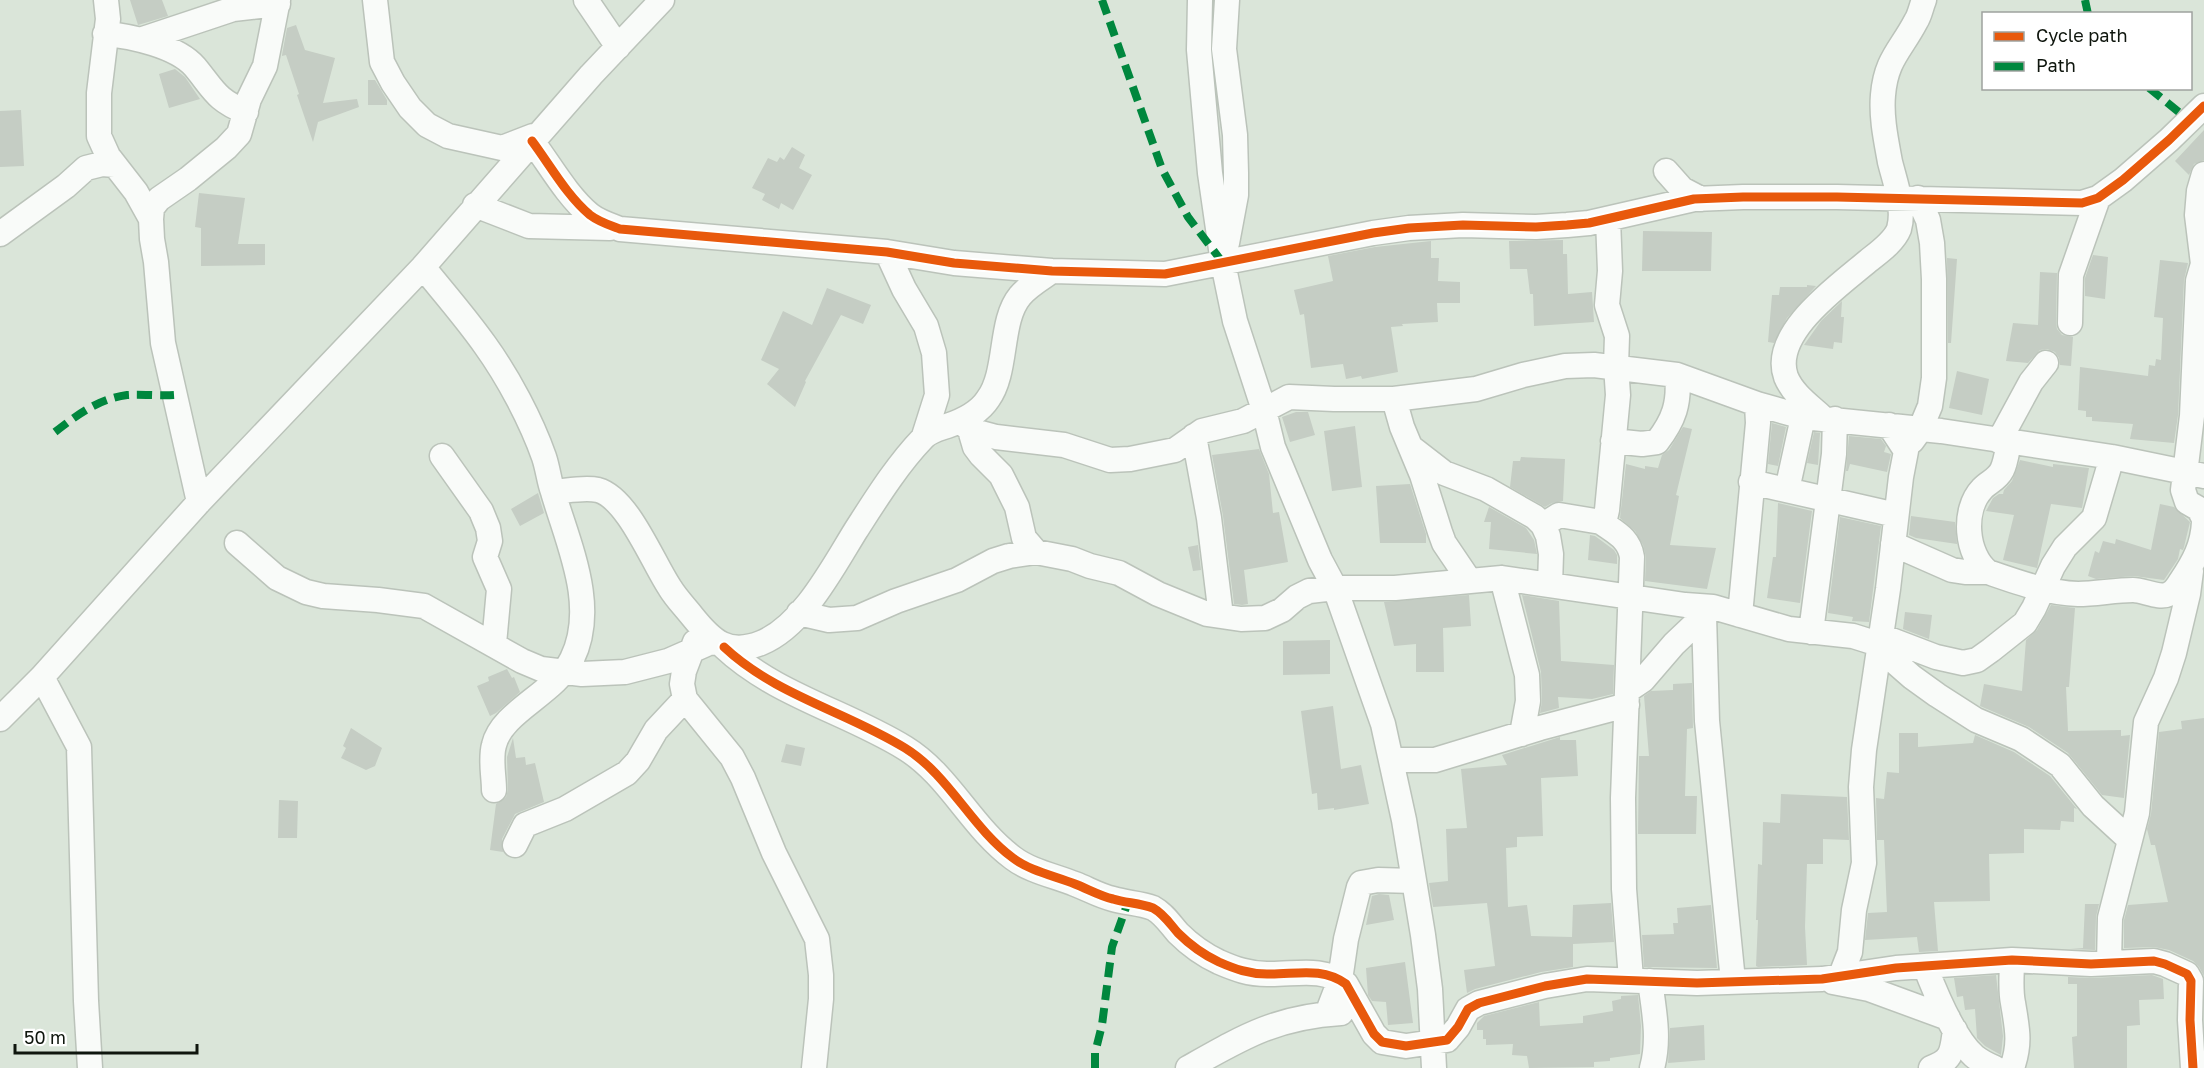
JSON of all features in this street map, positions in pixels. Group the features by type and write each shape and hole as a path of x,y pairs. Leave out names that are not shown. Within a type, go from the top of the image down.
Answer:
{"street":[{"path":"106,0 108,20 99,93 101,146 136,192 151,219"},
{"path":"375,0 382,62 410,108 427,125 448,136 502,148 535,137"},
{"path":"586,0 618,47"},
{"path":"0,719 42,676 199,502 423,267 535,137 662,0"},
{"path":"1200,0 1200,61 1210,173 1223,264 1235,321 1264,410 1273,447 1320,560 1335,588 1383,724 1392,760 1414,881 1430,989 1434,1068"},
{"path":"1223,264 1236,195 1235,135 1224,49 1227,0"},
{"path":"1831,977 1850,952 1854,910 1864,863 1862,778 1868,712 1880,643 1906,451 1920,430 1930,406 1934,378 1934,279 1928,220 1909,198 1891,164 1882,118 1887,70 1894,53 1916,21 1924,0"},
{"path":"143,39 233,9 278,2 264,66 249,99 239,134 226,148 188,179 159,199 152,208 151,219 163,343 199,502"},
{"path":"105,34 143,39 181,56 194,67 209,88 222,100 246,112"},
{"path":"475,205 529,226 589,226 887,252 954,264 1052,271 1165,274 1373,233 1463,225 1536,227 1590,223 1658,206 1701,199 1743,196 2082,203 2098,198 2123,180 2200,117"},
{"path":"535,137 577,203 591,216 620,229"},
{"path":"0,234 66,186 86,168 102,164 115,165"},
{"path":"1666,171 1682,189 1701,199"},
{"path":"2109,963 2110,918 2137,813 2146,722 2166,678 2174,653 2204,520 2199,509 2187,502 2184,497 2194,474 2192,416 2198,281 2203,264 2197,215 2199,191 2204,174"},
{"path":"1811,632 1834,454 1820,418 1794,392 1785,375 1785,357 1792,334 1810,310 1888,244 1899,229 1909,198"},
{"path":"2070,323 2071,275 2098,198"},
{"path":"1601,522 1605,519 1611,484 1618,395 1617,336 1607,304 1610,271 1608,219"},
{"path":"715,639 740,648 766,641 781,631 799,613 842,557 889,481 924,436 937,395 934,353 926,326 904,289 887,252"},
{"path":"423,267 486,346 531,427 544,459 568,538 582,606 581,627 576,647 564,673 525,708 510,718 499,734 494,745 494,790"},
{"path":"924,436 965,425 988,400 996,384 1013,307 1020,296 1052,271"},
{"path":"1988,572 1977,558 1970,537 1971,512 1979,492 1997,478 2002,469 2004,442 2031,382 2046,363"},
{"path":"965,425 996,437 1064,445 1110,460 1130,459 1175,450 1194,436 1213,427 1243,421 1289,397 1394,399 1476,389 1565,366 1616,366 1677,375 1757,404 1820,418 1889,425 2112,457 2194,474"},
{"path":"1613,441 1642,444 1657,442 1672,419 1677,404 1677,375"},
{"path":"1394,399 1444,543 1469,580"},
{"path":"1740,615 1758,423 1757,404"},
{"path":"1787,490 1820,418"},
{"path":"965,425 975,447 1001,475 1017,507 1024,538 1036,552"},
{"path":"1889,425 1906,451"},
{"path":"1194,436 1209,518 1221,616"},
{"path":"1413,449 1444,473 1486,489 1535,517 1544,525 1551,554 1550,585"},
{"path":"442,456 481,511 488,528 490,541 485,556 499,589 494,644"},
{"path":"799,613 829,620 857,618 896,601 939,588 993,561 1036,552 1063,556 1119,573 1135,584 1179,604 1207,614 1241,619 1264,618 1282,610 1297,597 1309,591 1335,588 1395,588 1502,578 1740,615 1789,629 1864,638 1963,663 1977,660 2025,623 2053,566 2066,547 2094,518 2112,457"},
{"path":"1751,482 1896,515"},
{"path":"553,492 599,490 617,504 631,520 670,589 715,639 761,677 907,749 937,775 998,845 1022,864 1105,897 1151,908 1165,917 1191,945 1217,961 1243,971 1270,974 1307,972 1340,980 1346,984 1360,1012 1382,1042 1406,1046 1447,1040 1468,1009 1493,998 1587,979 1697,984 1831,977 1925,966 2012,960 2091,964 2154,961 2187,974 2198,999 2193,1068"},
{"path":"1544,525 1559,514 1601,522 1625,538 1632,557 1623,835 1624,889 1640,980 1657,1035 1656,1054 1652,1068"},
{"path":"237,543 277,578 306,592 323,596 424,606 522,661 541,669 564,673 625,672 690,652 715,639"},
{"path":"1893,544 1952,570 1988,572 2043,589 2079,594 2144,590 2163,596 2173,591 2192,566"},
{"path":"1502,578 1527,675 1528,700 1522,734"},
{"path":"1392,760 1435,760 1522,734 1628,697 1674,644 1708,611"},
{"path":"1708,611 1707,721 1733,981"},
{"path":"1880,643 1912,677 1976,720 2021,739 2060,765 2093,806 2130,840"},
{"path":"1630,647 1674,644"},
{"path":"690,652 682,684 685,699 732,757 774,853 817,939 821,964 821,999 814,1068"},
{"path":"42,676 80,747 86,1001 90,1068"},
{"path":"515,845 525,825 565,809 627,773 638,761 656,730 685,699"},
{"path":"1327,1014 1340,980 1352,911 1361,883 1378,880 1414,881"},
{"path":"2012,960 2013,1002 2018,1030 2016,1056 2012,1068"},
{"path":"1925,966 1952,1024 1974,1056 1991,1066"},
{"path":"1831,977 1869,989 1952,1024"},
{"path":"1188,1068 1246,1035 1274,1024 1327,1014 1360,1012"},
{"path":"1938,1065 1951,1055 1952,1024"},
{"path":"1938,1065 1991,1066"}],"building":[{"path":"130,0 162,0 168,16 138,25"},
{"path":"296,25 305,50 335,58 323,103 357,99 359,107 318,122 313,142 286,55 282,56 287,28"},
{"path":"175,69 185,77 200,99 169,108 159,74"},
{"path":"368,80 375,80 387,100 387,105 368,105"},
{"path":"21,110 24,166 0,167 0,111"},
{"path":"2204,130 2204,160 2194,164 2189,175 2175,161"},
{"path":"792,147 805,155 799,168 812,175 793,210 781,203 779,209 762,200 765,194 752,188 768,158 777,162 780,157 784,160"},
{"path":"199,193 245,198 238,244 265,244 265,265 201,266 201,228 195,227"},
{"path":"1643,231 1712,232 1711,271 1642,271"},
{"path":"1563,240 1563,254 1567,254 1568,294 1592,292 1594,322 1534,326 1533,294 1530,294 1527,269 1510,269 1509,241"},
{"path":"1431,241 1431,258 1439,258 1438,281 1460,282 1460,303 1437,303 1438,322 1402,324 1403,326 1391,327 1398,372 1362,379 1361,376 1346,379 1343,364 1311,368 1304,314 1300,315 1294,290 1333,281 1328,256 1375,247"},
{"path":"2093,255 2108,257 2105,299 2085,296 2085,278"},
{"path":"1947,258 1957,259 1951,343 1948,343"},
{"path":"2160,260 2188,263 2184,280 2178,415 2174,443 2130,439 2133,424 2092,421 2092,417 2086,417 2086,411 2078,410 2080,367 2148,376 2149,365 2155,366 2156,359 2161,360 2163,318 2154,317"},
{"path":"2040,272 2057,273 2056,323 2062,335 2073,337 2071,366 2060,365 2055,352 2047,349 2040,350 2028,363 2006,361 2013,323 2038,325"},
{"path":"1807,285 1816,286 1787,318 1774,343 1768,342 1772,295 1779,295 1780,287 1807,287"},
{"path":"827,288 871,305 863,324 841,315 805,381 795,407 767,384 779,369 761,360 783,311 812,325"},
{"path":"1842,301 1841,317 1844,317 1842,343 1834,342 1833,349 1804,345 1821,321"},
{"path":"1957,371 1989,379 1982,415 1949,408"},
{"path":"1296,412 1308,412 1315,435 1290,442 1282,417"},
{"path":"1772,423 1786,427 1778,466 1768,464"},
{"path":"1355,426 1362,487 1332,491 1324,431"},
{"path":"1683,427 1692,429 1676,495 1679,496 1670,545 1716,548 1707,589 1645,581 1646,557 1643,545 1635,531 1620,518 1626,464 1645,469 1645,466 1658,468 1662,455 1669,450"},
{"path":"1814,432 1820,433 1818,465 1807,463"},
{"path":"1849,436 1881,439 1886,446 1884,452 1891,454 1887,472 1850,464 1846,471"},
{"path":"1259,449 1269,474 1273,513 1279,512 1288,562 1244,570 1248,604 1234,604 1223,516 1212,455"},
{"path":"1521,457 1565,459 1563,501 1545,507 1510,487 1513,461 1520,461"},
{"path":"2020,460 2053,467 2053,464 2089,468 2082,508 2051,504 2037,568 2003,560 2014,515 1986,511 1993,498 2003,494 2012,481"},
{"path":"1410,484 1426,534 1426,543 1380,543 1376,486"},
{"path":"538,493 544,513 520,526 511,509"},
{"path":"1778,503 1812,511 1800,603 1767,598 1773,557 1776,557"},
{"path":"2160,504 2174,507 2190,522 2183,550 2180,549 2178,559 2164,580 2134,576 2096,579 2088,576 2095,551 2099,553 2103,541 2115,544 2116,539 2151,550"},
{"path":"1489,507 1526,528 1534,540 1537,554 1489,549 1491,522 1484,522"},
{"path":"1911,516 1955,522 1957,544 1909,535"},
{"path":"1840,517 1881,526 1869,622 1852,621 1853,617 1828,613"},
{"path":"1590,535 1595,536 1614,550 1617,555 1617,564 1588,560"},
{"path":"1198,545 1201,570 1193,571 1188,547"},
{"path":"1469,595 1471,626 1443,628 1444,672 1416,672 1416,644 1394,646 1384,602"},
{"path":"1522,595 1559,601 1561,661 1614,665 1613,694 1592,699 1558,697 1559,708 1540,713 1541,672"},
{"path":"2051,605 2075,608 2069,687 2066,687 2068,731 2121,730 2121,736 2130,735 2124,798 2102,795 2068,753 2029,727 1980,706 1984,684 2022,691 2026,640 2037,630"},
{"path":"1905,612 1932,615 1929,639 1903,629"},
{"path":"1330,640 1330,674 1283,675 1283,641"},
{"path":"507,669 512,678 514,677 520,692 490,716 477,686 489,681 488,677"},
{"path":"1692,683 1693,728 1687,729 1685,796 1697,796 1696,834 1638,834 1639,756 1649,756 1644,696 1651,691 1673,690 1673,684"},
{"path":"1333,706 1341,769 1361,765 1369,804 1334,810 1334,808 1318,810 1317,793 1312,794 1301,711"},
{"path":"2204,718 2204,976 2193,961 2169,950 2154,947 2124,948 2124,920 2128,905 2168,902 2155,845 2151,845 2147,829 2151,814 2159,732 2182,729 2181,721"},
{"path":"351,728 382,748 375,766 366,770 341,758 346,748 343,746"},
{"path":"1899,733 1918,733 1918,747 1973,743 1975,735 2014,752 2050,776 2077,809 2074,808 2074,822 2061,821 2060,830 2024,829 2024,853 1989,854 1990,901 1934,902 1938,951 1919,952 1917,937 1865,940 1868,913 1887,912 1884,840 1877,840 1876,798 1884,799 1887,772 1899,773"},
{"path":"1560,737 1560,740 1576,740 1578,776 1541,778 1543,836 1517,837 1517,847 1506,848 1508,907 1527,905 1531,936 1572,937 1573,905 1611,903 1614,942 1573,944 1573,967 1541,972 1467,993 1464,970 1495,966 1487,903 1433,907 1429,883 1448,881 1446,829 1467,828 1461,769 1507,765 1502,755"},
{"path":"513,738 516,758 525,757 526,765 535,763 544,802 515,814 502,839 503,852 490,850 496,804 506,797 508,790 507,757"},
{"path":"786,744 805,748 801,766 781,762"},
{"path":"1781,794 1847,797 1849,840 1823,839 1823,864 1807,864 1805,927 1807,965 1758,967 1756,966 1758,920 1756,920 1758,864 1762,865 1763,822 1780,823"},
{"path":"279,800 298,801 297,838 278,838"},
{"path":"1389,895 1394,920 1366,925 1372,896"},
{"path":"2085,904 2099,904 2096,917 2095,950 2070,949 2083,948"},
{"path":"1711,905 1717,968 1644,967 1642,935 1674,934 1673,923 1678,923 1677,908"},
{"path":"1405,962 1413,1023 1388,1025 1386,1002 1372,1001 1368,995 1366,968"},
{"path":"1996,975 2003,1036 2001,1055 1985,1046 1977,1038 1975,1009 1965,1010 1963,996 1957,997 1954,978"},
{"path":"2152,975 2163,979 2164,999 2139,1000 2140,1025 2127,1026 2127,1068 2074,1068 2072,1037 2077,1036 2077,984 2068,984 2068,977"},
{"path":"1638,995 1641,1026 1640,1054 1594,1062 1594,1067 1529,1068 1527,1056 1512,1055 1513,1044 1486,1045 1483,1030 1477,1030 1477,1023 1484,1016 1539,1002 1540,1026 1583,1023 1583,1016 1613,1011 1612,1001 1621,999 1621,996"},
{"path":"1704,1025 1705,1060 1668,1063 1670,1028"}],"marked path":[{"path":"1102,0 1162,169 1188,217 1223,263"},
{"path":"2085,0 2088,12"},
{"path":"2151,90 2190,121"},
{"path":"55,432 97,404 116,397 174,395"},
{"path":"1095,1068 1095,1053 1102,1025 1112,947 1128,902"}],"cycle path":[{"path":"532,141 566,190 582,207 597,220 620,229 887,252 954,263 1052,271 1165,274 1373,233 1463,225 1536,227 1589,223 1694,199 1837,197 2082,203 2098,198 2123,180 2204,106"},
{"path":"724,647 744,664 788,691 883,735 921,759 935,772 985,832 1020,863 1103,896 1153,908 1164,916 1192,946 1213,959 1242,971 1267,974 1317,973 1337,978 1346,984 1374,1034 1382,1042 1406,1046 1447,1040 1458,1027 1468,1009 1479,1003 1545,986 1587,979 1697,983 1822,979 1896,968 2012,960 2091,964 2154,961 2187,974 2191,981 2190,1020 2193,1068"}]}
